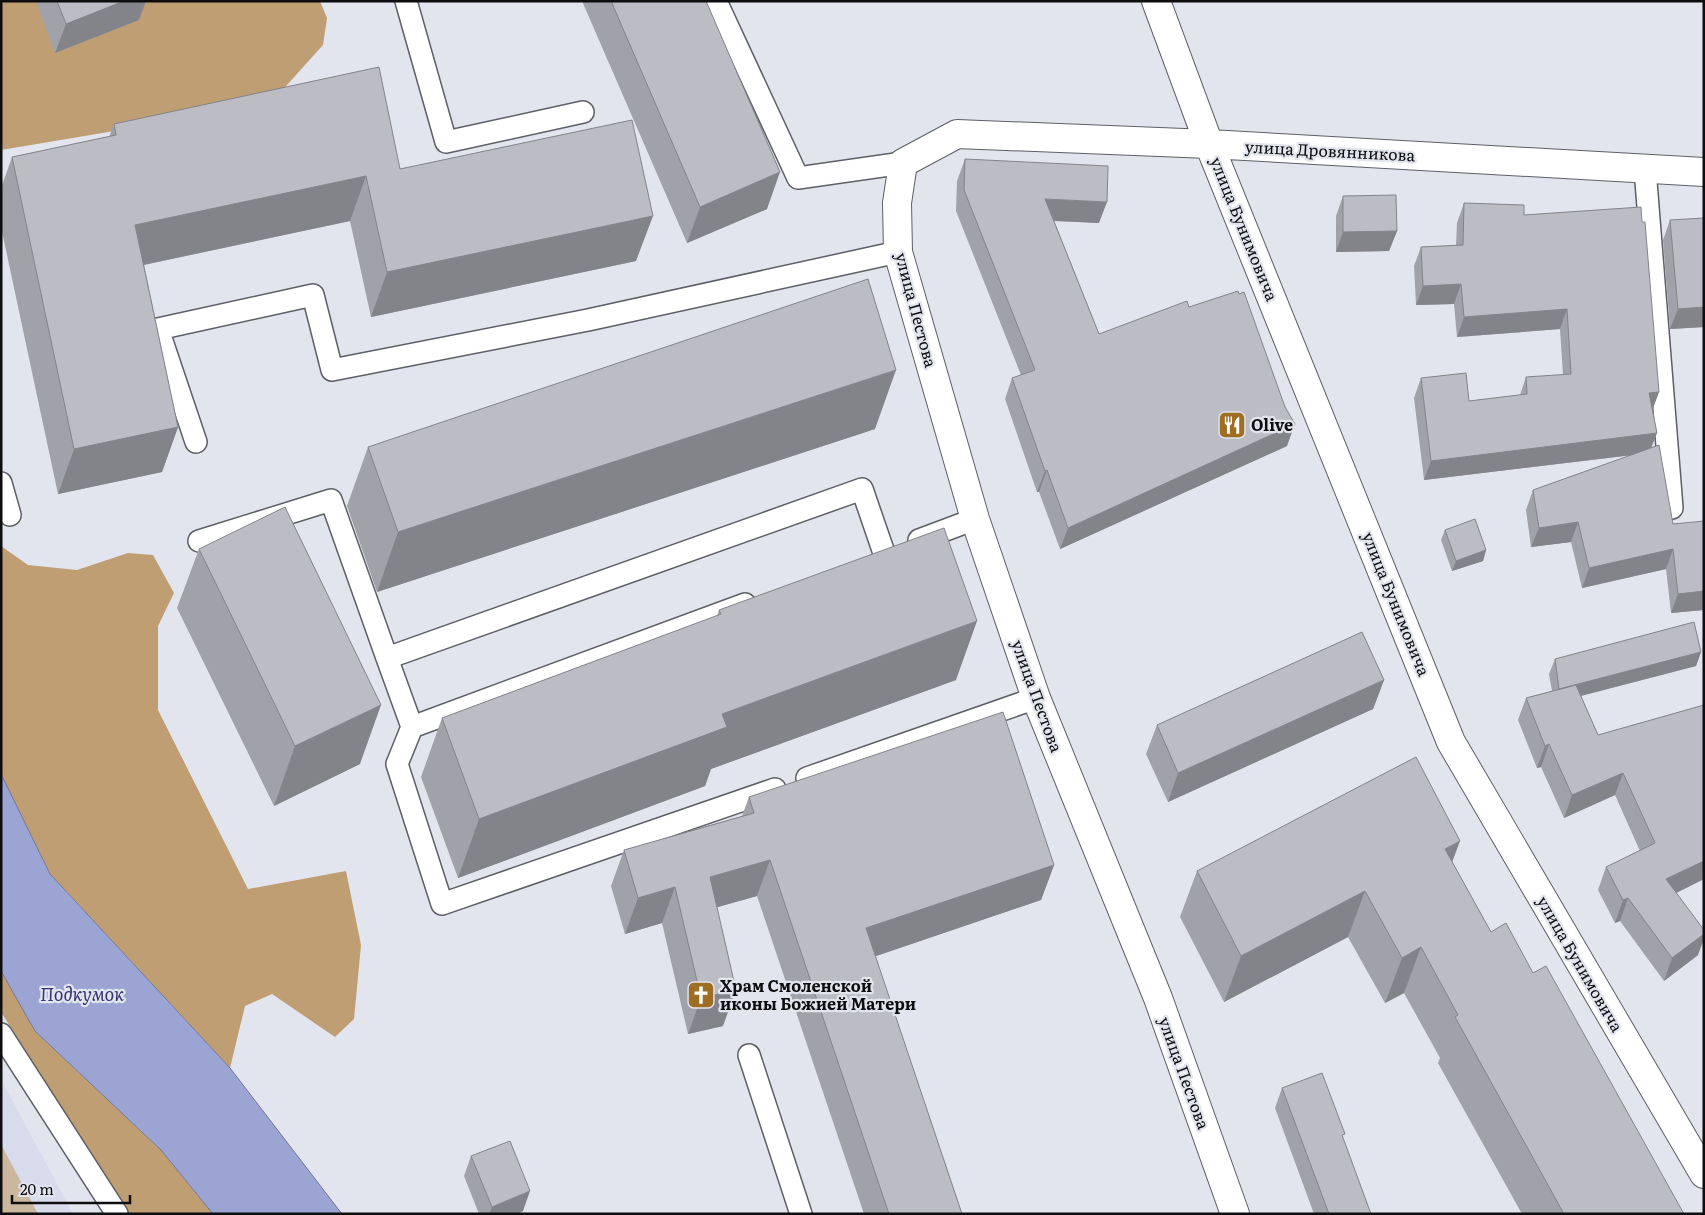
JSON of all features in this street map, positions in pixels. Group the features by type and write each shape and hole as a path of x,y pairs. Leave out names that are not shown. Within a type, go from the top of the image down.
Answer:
{"street":[{"name":"улица Бунимовича","path":"1156,1 1209,144 1452,742 1704,1174"},
{"name":"улица Дровянникова","path":"903,163 957,134 1209,144 1704,172"},
{"name":"улица Пестова","path":"903,163 897,203 898,252 975,519 1036,698 1158,998 1234,1214"}],"lane":[{"path":"406,1 446,142 583,112"},
{"path":"716,1 798,178 903,163"},
{"path":"1645,169 1672,508"},
{"path":"196,442 158,329 313,295 332,370 588,320 898,252"},
{"path":"1,483 10,515"},
{"path":"388,658 862,489 875,556 975,519"},
{"path":"199,541 331,500 412,727 396,764 442,904 1036,698"},
{"path":"412,727 764,597"},
{"path":"1,1034 117,1214"},
{"path":"749,1055 801,1214"}],"shaded area":[{"path":"1,1 320,1 327,18 323,45 269,105 1,150"},
{"path":"1,546 28,565 77,570 128,553 153,555 174,593 158,626 158,710 248,889 346,871 361,945 354,1019 335,1037 272,994 245,1006 230,1068 50,874 1,774"},
{"path":"1,971 35,1031 161,1150 213,1214 129,1214 1,1012"},
{"path":"1,1079 73,1214 1,1214"},
{"path":"1,1147 3,1148 38,1214 1,1214"}],"water":[{"name":"Подкумок","path":"1,774 50,874 230,1068 342,1214 213,1214 161,1150 35,1031 1,971"}],"building":[{"path":"57,1 124,1 66,24"},
{"path":"611,1 706,1 780,172 700,207"},
{"path":"379,67 400,169 632,120 653,216 387,272 366,176 135,225 178,427 74,449 12,157 116,135 114,124"},
{"path":"965,159 1108,166 1107,202 1045,199 1099,334 1187,301 1189,307 1238,291 1239,294 1244,292 1285,407 1295,424 1068,528 1047,470 1045,471 1012,378 1035,370 964,190"},
{"path":"1396,195 1397,231 1343,232 1343,196"},
{"path":"1464,203 1524,205 1524,215 1641,207 1642,222 1645,222 1659,392 1649,393 1657,433 1431,461 1421,378 1466,373 1469,401 1527,394 1526,377 1571,374 1567,309 1464,317 1461,284 1423,286 1421,247 1463,245"},
{"path":"1704,218 1704,307 1678,309 1670,220"},
{"path":"868,279 896,370 398,532 368,447"},
{"path":"1659,445 1673,524 1704,521 1704,591 1678,594 1673,549 1589,568 1578,522 1539,528 1533,490"},
{"path":"285,507 381,705 295,746 199,549"},
{"path":"1475,519 1486,550 1456,561 1445,530"},
{"path":"944,528 977,621 722,714 727,727 479,819 442,718 721,614 719,610"},
{"path":"1694,622 1701,652 1559,689 1555,659"},
{"path":"1362,632 1384,680 1178,773 1157,725"},
{"path":"1576,685 1598,735 1704,705 1704,861 1666,879 1704,930 1704,934 1672,958 1628,898 1623,900 1606,867 1655,843 1623,773 1572,795 1549,744 1545,746 1526,698"},
{"path":"1003,712 1054,865 866,928 962,1214 889,1214 770,860 710,877 736,990 701,998 675,887 638,898 624,850 754,813 749,797"},
{"path":"1416,757 1460,841 1445,849 1491,932 1506,923 1533,973 1546,966 1684,1214 1564,1214 1455,1017 1458,1015 1421,947 1402,958 1365,891 1241,956 1197,871"},
{"path":"1322,1073 1345,1134 1342,1135 1371,1214 1329,1214 1282,1088"},
{"path":"510,1141 530,1191 492,1207 471,1156"}],"place":[{"name":"Olive","path":"1232,425"},
{"name":"Храм Смоленской иконы Божией Матери","path":"701,995"}]}
